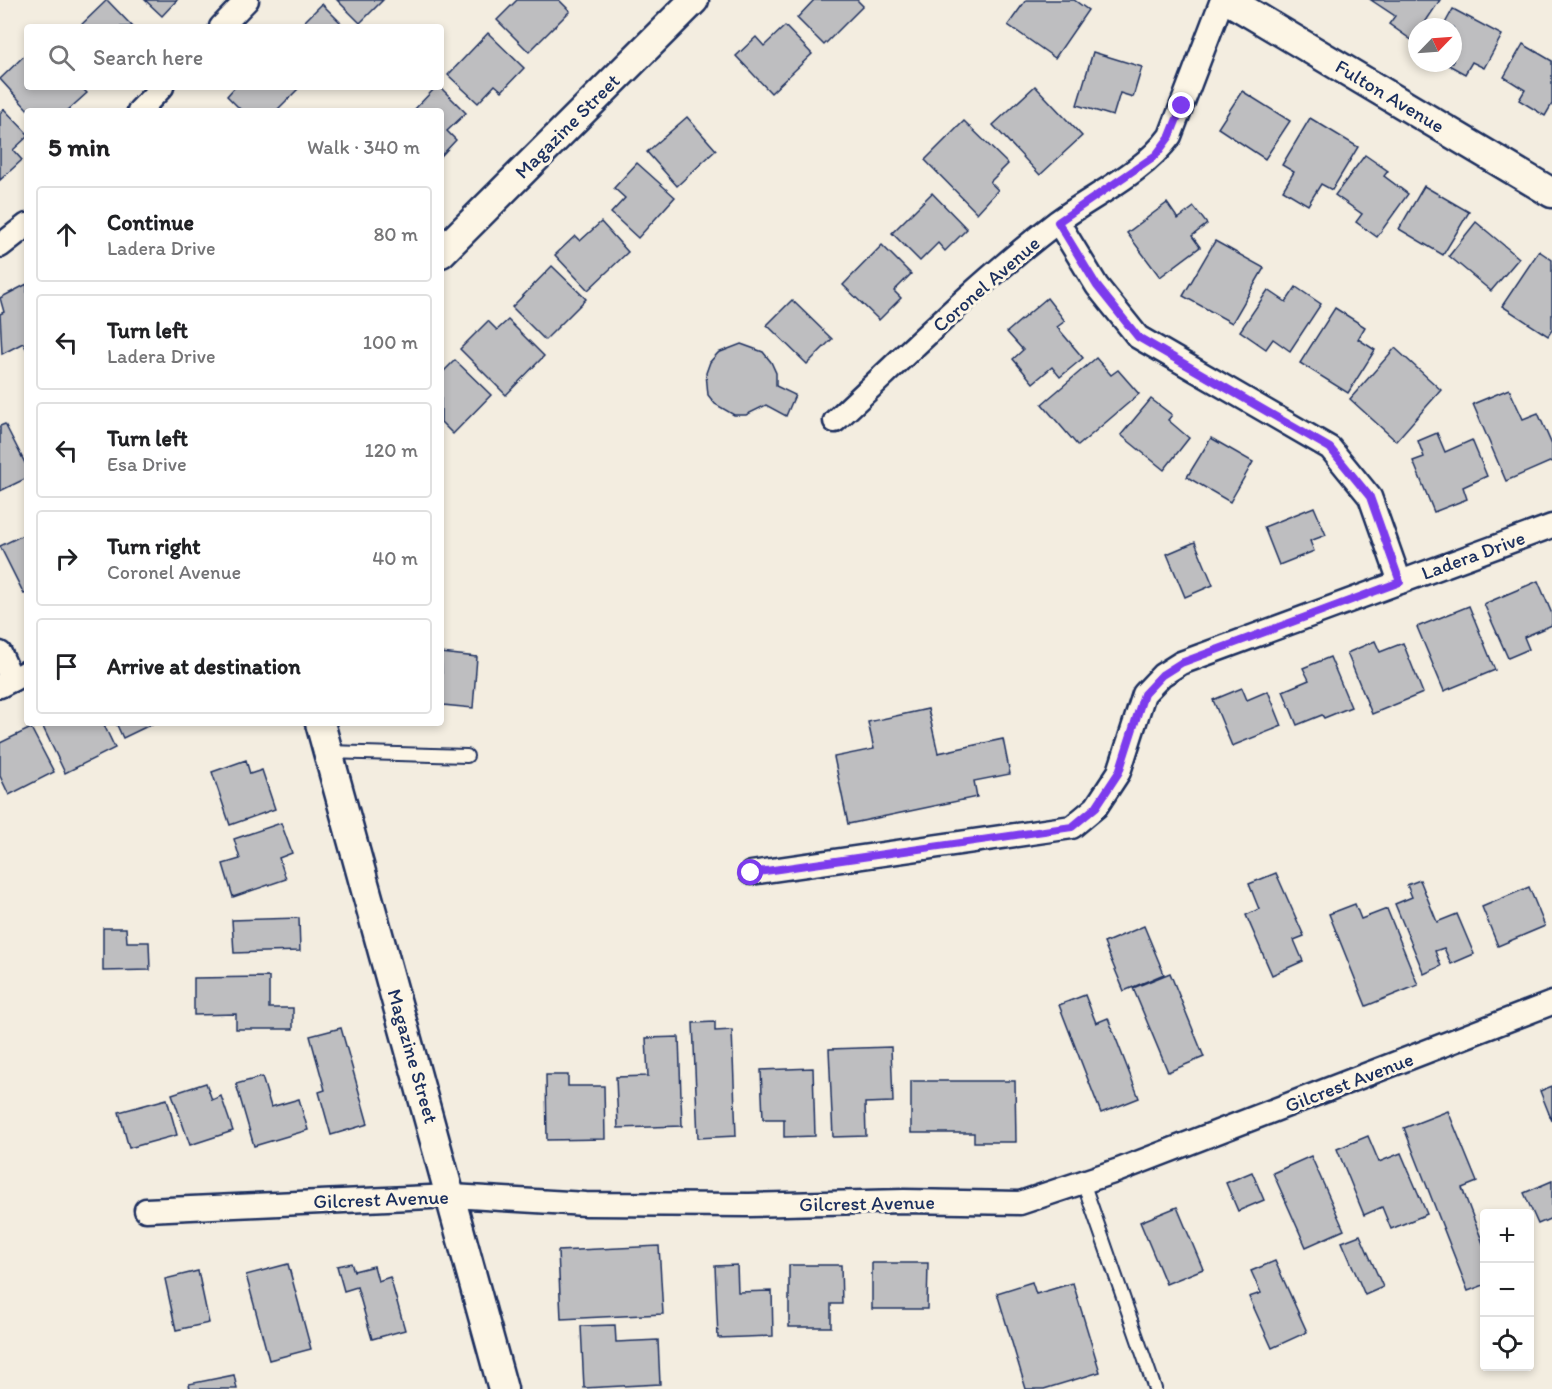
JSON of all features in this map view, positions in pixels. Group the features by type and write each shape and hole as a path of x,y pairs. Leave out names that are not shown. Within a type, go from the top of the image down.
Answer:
{"street":[{"path":"224,24 247,0"},
{"name":"Magazine Street","path":"444,251 694,0"},
{"name":"Coronel Avenue","path":"835,421 982,285 1058,222 1156,155 1170,136 1222,0"},
{"name":"Fulton Avenue","path":"1228,0 1552,193"},
{"path":"142,108 159,90"},
{"path":"1058,222 1097,286 1138,337 1330,448 1370,497 1400,582"},
{"path":"0,246 24,227"},
{"name":"Ladera Drive","path":"751,873 1072,827 1096,807 1119,772 1144,694 1162,675 1181,663 1552,526"},
{"path":"0,653 13,679"},
{"name":"Magazine Street","path":"321,726 452,1196 503,1389"},
{"name":"Gilcrest Avenue","path":"146,1210 452,1196 597,1204 904,1201 1020,1203 1083,1182 1552,1003"}],"lane":[{"path":"328,752 467,756"},
{"path":"1083,1182 1155,1389"}],"building":[{"path":"107,0 130,24 82,24"},
{"path":"145,0 177,0 162,16"},
{"path":"337,0 383,0 360,23"},
{"path":"517,0 559,0 570,11 529,52 497,20"},
{"path":"814,0 857,0 863,6 824,45 797,18"},
{"path":"1026,0 1074,0 1088,10 1055,58 1008,25"},
{"path":"1371,0 1440,0 1428,18 1408,18 1408,37 1389,24 1395,16"},
{"path":"322,4 342,24 302,24"},
{"path":"1453,9 1502,35 1484,68 1472,62 1465,74 1461,72 1462,18 1448,18"},
{"path":"785,26 812,54 771,93 736,56 756,37 764,46"},
{"path":"488,33 524,68 502,91 495,85 478,103 448,75"},
{"path":"1523,44 1552,61 1552,104 1545,116 1519,100 1525,90 1504,77"},
{"path":"1093,52 1142,67 1133,97 1120,93 1113,116 1077,105"},
{"path":"24,56 24,90 84,90 87,93 70,108 26,108 0,79"},
{"path":"1035,86 1082,136 1040,175 993,125"},
{"path":"232,90 297,90 279,108 239,108 227,96"},
{"path":"433,90 443,90 466,113 447,131 456,140 444,153 444,108 416,108"},
{"path":"1242,91 1290,121 1265,159 1218,128"},
{"path":"4,109 24,130 24,140 13,150 22,160 0,180 0,113"},
{"path":"687,117 716,150 677,186 647,152"},
{"path":"1310,118 1358,147 1332,190 1321,184 1308,205 1283,190 1294,172 1282,165"},
{"path":"964,121 1008,164 990,182 998,190 977,213 925,160"},
{"path":"1365,155 1388,171 1384,176 1408,194 1377,237 1356,222 1362,214 1335,195"},
{"path":"637,163 675,197 638,238 611,213 625,198 614,188"},
{"path":"1424,186 1469,212 1443,255 1399,229"},
{"path":"932,193 967,229 945,251 938,243 920,261 892,233"},
{"path":"1167,203 1178,219 1194,207 1207,224 1192,236 1200,247 1160,277 1127,233"},
{"path":"601,222 628,252 588,290 555,255 575,236 580,241"},
{"path":"1476,222 1519,258 1491,291 1449,256"},
{"path":"1215,241 1264,268 1232,323 1183,296"},
{"path":"882,245 911,274 894,291 901,298 879,320 843,285"},
{"path":"1539,251 1552,260 1552,330 1548,336 1502,306"},
{"path":"552,266 586,299 545,340 512,307"},
{"path":"24,286 24,345 23,343 2,354 0,314 4,312 0,298"},
{"path":"1296,287 1321,304 1290,351 1273,339 1266,349 1240,331 1268,290 1286,302"},
{"path":"1047,298 1065,321 1057,327 1083,358 1060,377 1052,367 1033,383 1013,359 1023,350 1007,332"},
{"path":"792,300 832,339 807,364 767,325"},
{"path":"1335,308 1365,327 1358,339 1375,350 1348,393 1300,363"},
{"path":"508,320 544,356 506,395 460,349 488,321 497,330"},
{"path":"741,344 763,352 776,373 776,386 795,395 786,416 766,405 746,415 734,415 715,404 708,395 706,373 710,362 718,353"},
{"path":"1395,348 1441,390 1396,441 1350,399"},
{"path":"1096,358 1111,375 1118,370 1139,394 1078,446 1042,404"},
{"path":"455,360 491,395 453,434 444,425 444,371"},
{"path":"1509,389 1523,419 1538,413 1552,445 1552,461 1506,481 1473,404"},
{"path":"1151,399 1172,415 1168,420 1189,438 1164,470 1121,435"},
{"path":"5,424 24,461 24,479 0,491 0,426"},
{"path":"1437,433 1445,452 1472,440 1487,476 1463,487 1467,499 1434,512 1413,461 1424,457 1418,441"},
{"path":"1211,438 1253,462 1230,502 1187,477"},
{"path":"1314,507 1326,535 1310,541 1314,551 1279,565 1264,527"},
{"path":"24,534 24,594 0,546"},
{"path":"1195,542 1213,585 1185,597 1167,554"},
{"path":"1538,581 1552,614 1552,625 1524,637 1529,649 1508,658 1484,604"},
{"path":"1469,606 1495,670 1444,691 1417,627"},
{"path":"1375,641 1380,652 1403,643 1423,693 1372,714 1347,653"},
{"path":"444,653 477,657 473,708 444,705"},
{"path":"1330,657 1351,707 1324,718 1322,715 1297,725 1283,691 1309,680 1303,668"},
{"path":"1242,688 1247,700 1268,691 1282,726 1232,746 1213,700"},
{"path":"928,709 938,753 1003,739 1010,774 974,781 977,797 848,824 834,757 874,749 868,722"},
{"path":"104,726 115,748 65,773 43,727"},
{"path":"117,726 148,726 123,738"},
{"path":"31,728 54,772 9,795 0,776 0,743"},
{"path":"246,760 250,774 262,770 275,809 230,825 212,772"},
{"path":"281,823 292,853 279,858 286,879 233,897 223,864 240,859 234,839"},
{"path":"1276,873 1304,936 1294,940 1303,961 1272,975 1246,915 1259,909 1249,884"},
{"path":"1420,880 1437,922 1457,914 1474,954 1451,964 1444,948 1435,951 1441,966 1424,974 1395,904 1412,897 1407,885"},
{"path":"1529,887 1545,926 1498,946 1482,907"},
{"path":"1355,904 1361,919 1387,909 1418,985 1366,1006 1329,914"},
{"path":"299,918 300,951 234,953 232,920"},
{"path":"1144,926 1164,974 1124,991 1104,943"},
{"path":"103,928 126,928 127,942 149,942 150,970 103,971"},
{"path":"1170,973 1204,1057 1168,1072 1133,988"},
{"path":"269,977 269,1008 293,1008 293,1029 236,1029 236,1014 194,1015 194,978"},
{"path":"1085,995 1096,1023 1108,1018 1139,1098 1101,1113 1059,1005"},
{"path":"715,1022 715,1031 732,1030 736,1136 698,1138 693,1023"},
{"path":"341,1028 368,1124 331,1135 319,1092 325,1090 310,1036"},
{"path":"679,1037 682,1126 618,1128 616,1077 648,1076 646,1038"},
{"path":"891,1047 893,1102 865,1103 866,1136 833,1137 829,1049"},
{"path":"813,1068 815,1136 784,1137 784,1119 763,1119 761,1070"},
{"path":"546,1075 568,1075 568,1086 604,1086 605,1139 547,1140"},
{"path":"262,1077 271,1107 299,1099 308,1130 254,1146 236,1084"},
{"path":"911,1081 1015,1081 1016,1142 974,1142 974,1133 911,1133"},
{"path":"206,1083 212,1100 221,1096 233,1131 190,1145 172,1094"},
{"path":"1552,1086 1552,1121 1540,1091"},
{"path":"167,1099 177,1135 129,1148 119,1112"},
{"path":"1448,1111 1477,1182 1462,1188 1480,1235 1480,1286 1468,1291 1404,1128"},
{"path":"1368,1136 1379,1162 1401,1153 1427,1214 1391,1229 1382,1207 1364,1215 1337,1149"},
{"path":"1311,1156 1344,1230 1306,1247 1273,1173"},
{"path":"1252,1172 1264,1200 1238,1211 1226,1183"},
{"path":"1552,1181 1552,1218 1538,1224 1534,1209 1531,1209 1524,1193"},
{"path":"1177,1207 1203,1269 1166,1284 1140,1222"},
{"path":"1360,1235 1383,1287 1365,1295 1342,1242"},
{"path":"659,1246 663,1314 561,1319 558,1251"},
{"path":"1275,1261 1307,1332 1272,1348 1249,1297 1261,1293 1251,1271"},
{"path":"351,1263 354,1271 374,1266 378,1281 390,1277 405,1330 372,1339 357,1287 344,1291 337,1266"},
{"path":"872,1263 928,1263 927,1309 872,1309"},
{"path":"288,1264 311,1349 269,1360 246,1275"},
{"path":"737,1265 738,1292 772,1291 773,1336 718,1338 715,1266"},
{"path":"789,1265 841,1265 842,1304 831,1304 831,1327 789,1327"},
{"path":"198,1271 209,1323 176,1330 165,1279"},
{"path":"1032,1282 1036,1294 1073,1283 1100,1372 1044,1389 1026,1389 997,1293"},
{"path":"615,1325 616,1342 658,1340 660,1384 584,1388 581,1326"},
{"path":"234,1375 237,1389 190,1389 189,1384"}],"route":[{"path":"751,873 1072,827 1096,807 1119,772 1144,694 1162,675 1181,663 1400,582 1370,497 1330,448 1138,337 1097,286 1058,222 1156,155 1170,136 1182,106"}]}
